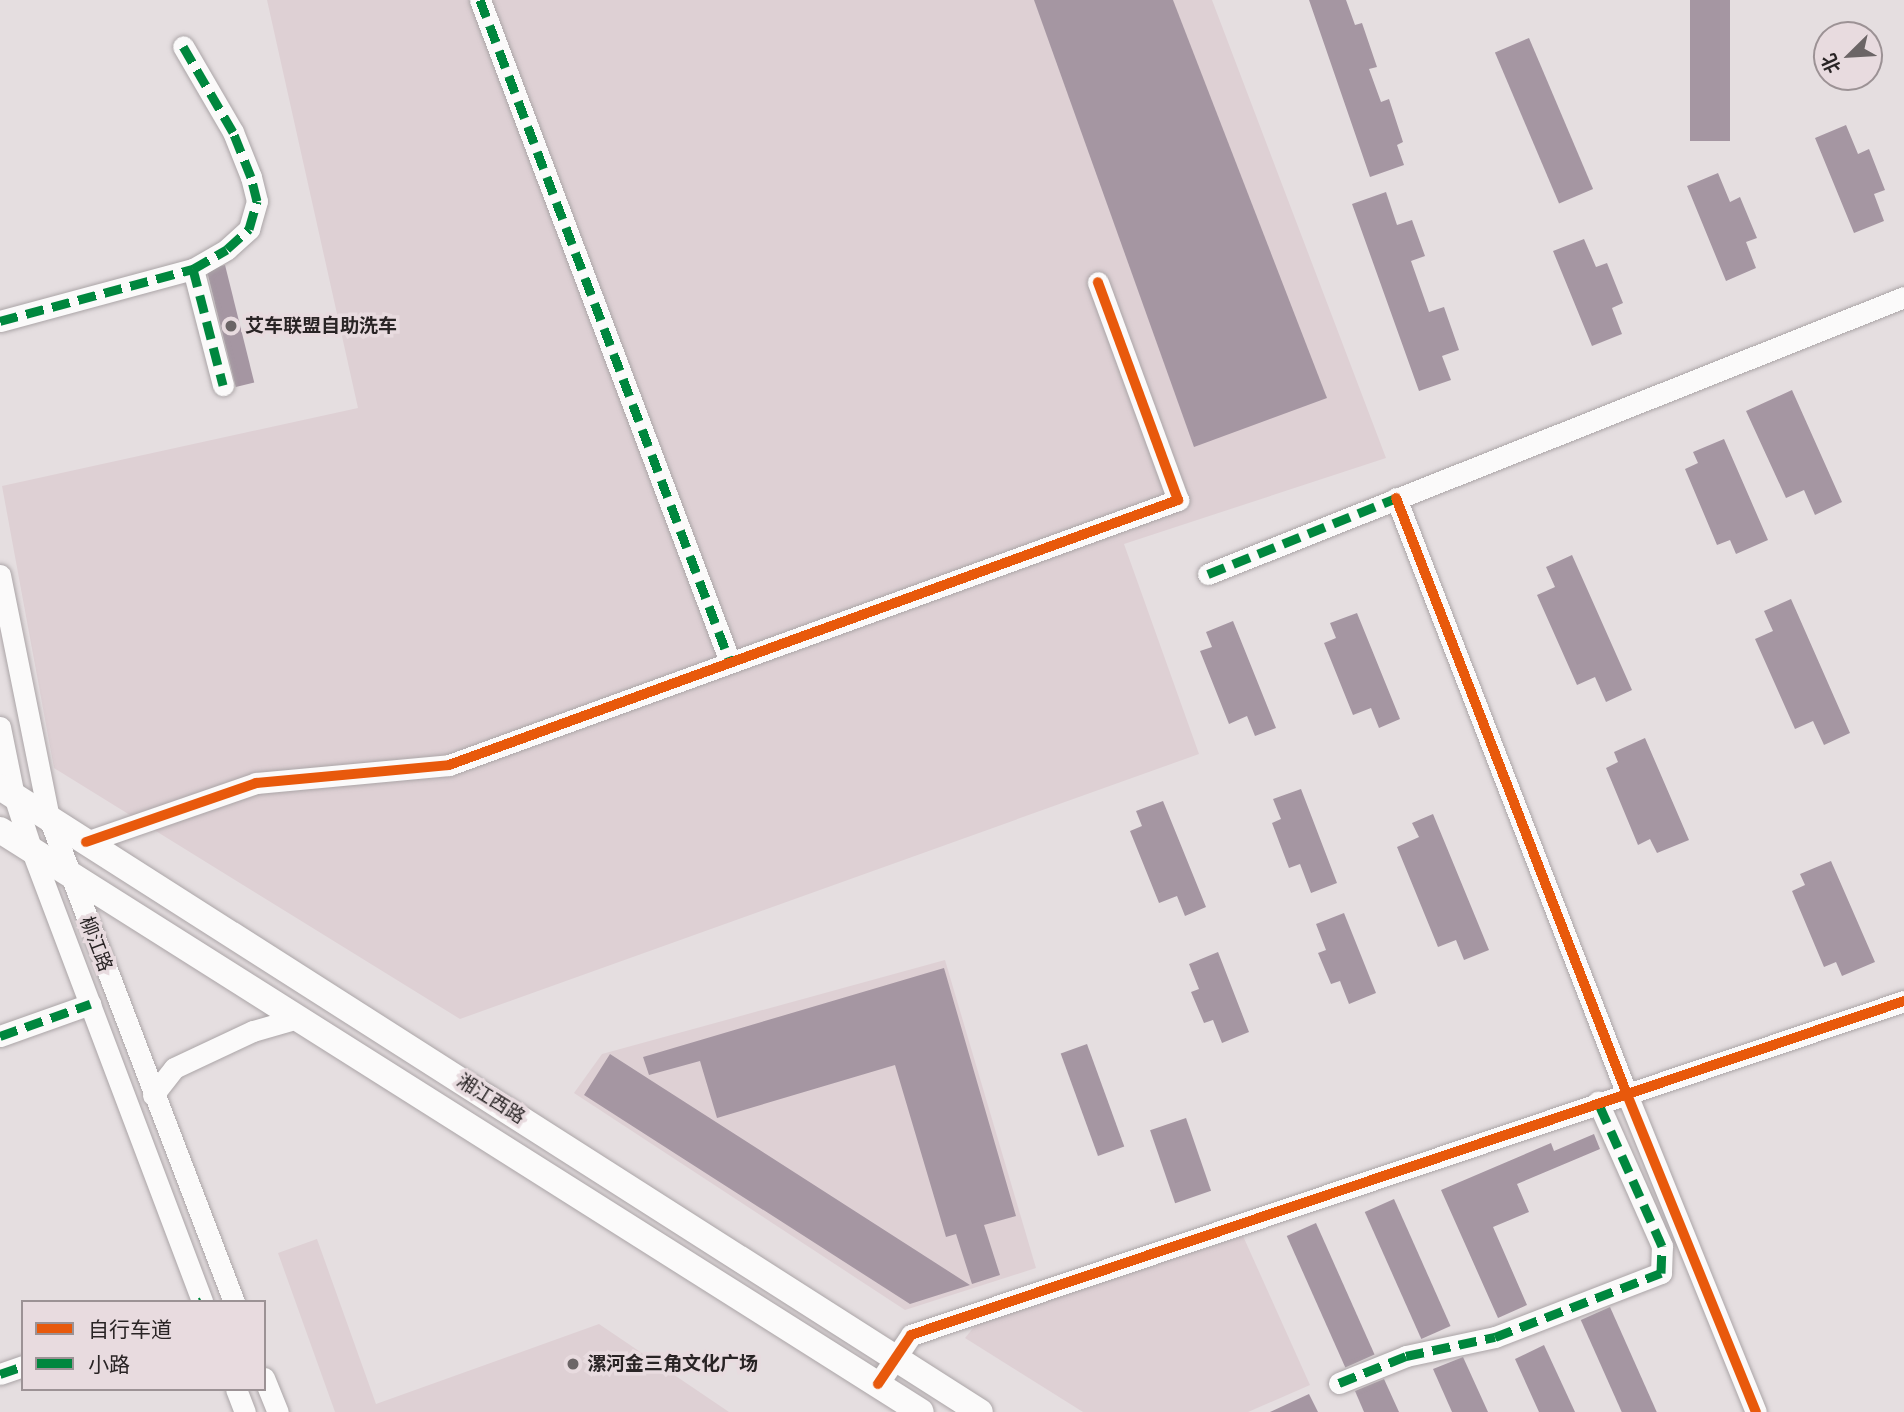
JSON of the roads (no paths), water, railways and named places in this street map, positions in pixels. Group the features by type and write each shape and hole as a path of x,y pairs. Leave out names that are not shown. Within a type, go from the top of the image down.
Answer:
{"main road":[{"name":"湘江西路","path":"7,791 980,1412"},
{"name":"湘江西路","path":"0,830 921,1412"}],"street":[{"path":"480,0 730,662"},
{"path":"0,321 193,269 227,249 249,229 257,201 233,132 183,46"},
{"path":"193,269 223,385"},
{"path":"86,842 256,783 449,765 1178,500 1098,282"},
{"path":"1208,574 1904,297"},
{"path":"1396,498 1626,1092 1756,1412"},
{"name":"柳江路","path":"0,575 49,818 233,1300"},
{"name":"柳江路","path":"0,727 7,791 32,850 200,1300"},
{"path":"878,1384 911,1335 1626,1092 1904,1001"},
{"path":"0,1036 90,1004"},
{"path":"153,1095 174,1068 253,1031 298,1018"},
{"path":"1339,1383 1406,1356 1495,1337 1661,1273 1662,1246 1598,1102"},
{"path":"0,1374 21,1367"},
{"path":"266,1383 278,1412"},
{"path":"237,1391 245,1412"}],"place":[{"name":"艾车联盟自助洗车","path":"231,326"},
{"name":"漯河金三角文化广场","path":"573,1364"}]}
